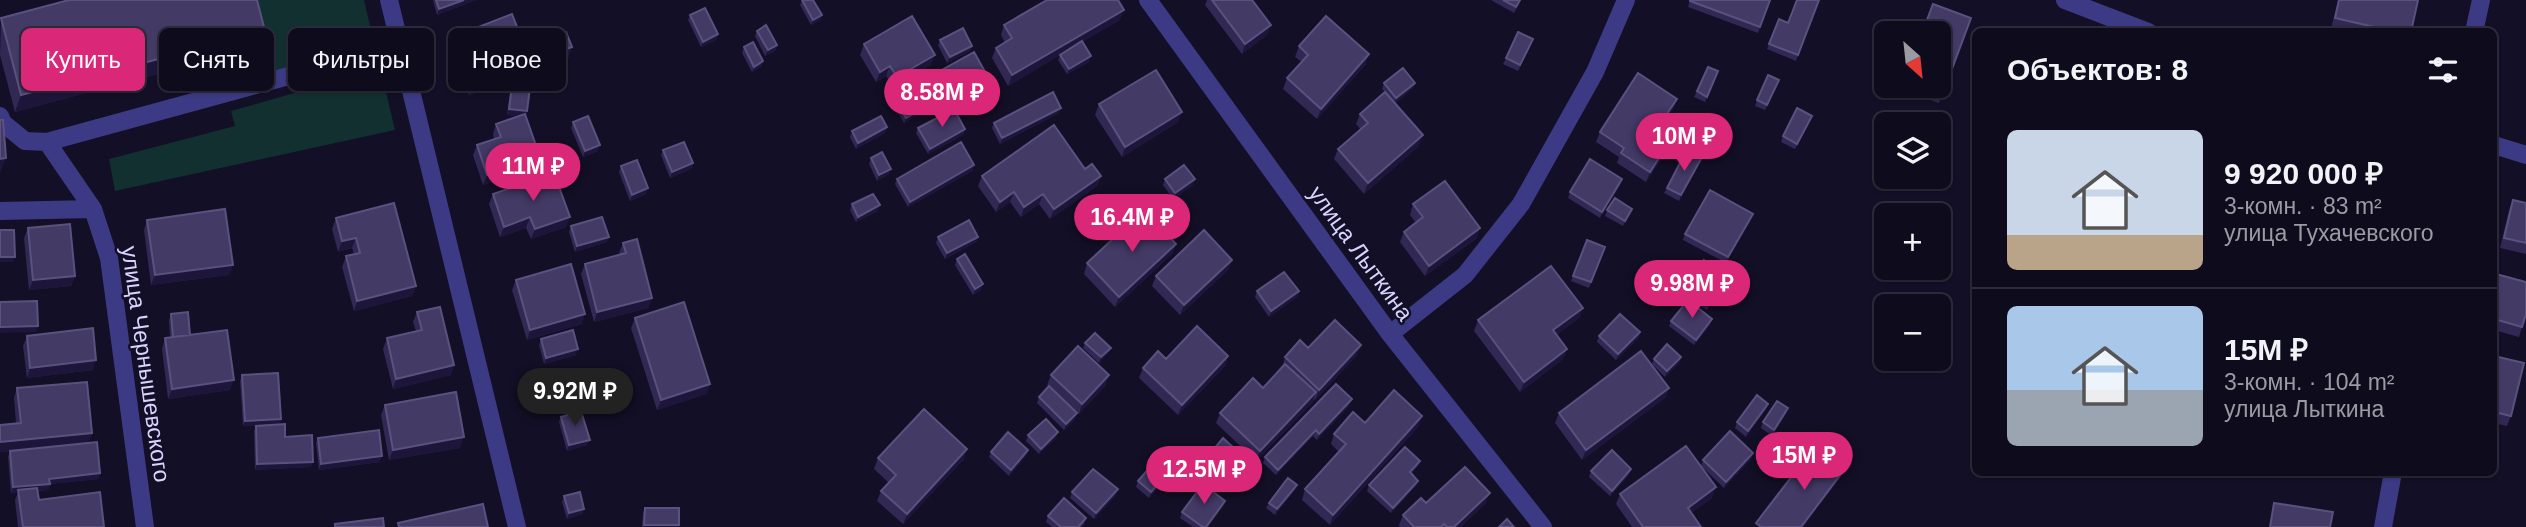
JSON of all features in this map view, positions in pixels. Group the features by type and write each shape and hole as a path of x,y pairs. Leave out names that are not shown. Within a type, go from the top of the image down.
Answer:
{"street":[{"path":"389,0 517,527"},
{"name":"улица Лыткина","path":"1148,0 1390,334 1543,527"},
{"path":"1390,334 1465,275 1521,204 1595,72 1626,0"},
{"path":"2065,0 2138,28"},
{"path":"2475,28 2481,0"},
{"path":"0,116 3,123 26,141 47,142 288,76"},
{"name":"улица Чернышевского","path":"47,142 93,209 109,258 145,527"},
{"path":"2497,146 2526,155"},
{"path":"0,211 93,209"},
{"path":"2384,527 2392,476"}],"green space":[{"path":"254,0 364,0 371,28 288,28 288,69 274,72 274,28 262,28"},
{"path":"301,91 386,91 395,130 115,191 109,159 235,126 231,111"}],"building":[{"path":"69,0 257,0 264,28 159,28 159,59 145,62 145,28 21,28 21,91 36,91 21,95 1,18"},
{"path":"436,0 464,0 439,9"},
{"path":"802,0 813,0 822,15 813,20"},
{"path":"1047,0 1118,0 1124,10 1012,75 996,48 1012,38 1004,25"},
{"path":"1212,0 1252,0 1271,25 1245,44"},
{"path":"1503,0 1520,0 1516,7"},
{"path":"1690,0 1770,0 1760,27"},
{"path":"1797,0 1819,0 1798,55 1769,44 1779,19 1788,23"},
{"path":"2339,0 2418,0 2412,28 2379,28 2335,18"},
{"path":"1933,4 1971,18 1951,72 1951,21 1927,21"},
{"path":"705,8 718,34 703,42 690,15"},
{"path":"512,14 518,28 476,28"},
{"path":"912,16 935,55 897,77 890,66 880,72 864,44"},
{"path":"1326,16 1369,54 1321,109 1287,78 1308,55 1299,46"},
{"path":"766,25 777,45 768,50 757,31"},
{"path":"963,28 972,46 950,57 940,40"},
{"path":"566,32 572,47 566,49"},
{"path":"1518,32 1533,39 1520,65 1506,58"},
{"path":"1082,41 1091,56 1069,69 1060,55"},
{"path":"753,42 763,61 754,67 744,47"},
{"path":"974,52 993,86 952,109 933,75"},
{"path":"1708,67 1718,71 1707,97 1697,91"},
{"path":"1403,68 1415,83 1396,98 1384,83"},
{"path":"1156,70 1182,112 1125,147 1099,104"},
{"path":"1638,73 1677,99 1660,124 1675,133 1650,172 1621,153 1624,148 1600,132"},
{"path":"1768,75 1779,80 1767,105 1757,100"},
{"path":"920,86 931,104 906,118 896,99"},
{"path":"511,91 530,91 527,111 509,109"},
{"path":"1053,92 1061,108 1002,138 994,123"},
{"path":"1385,92 1423,135 1368,183 1338,149 1368,123 1360,114"},
{"path":"1797,108 1812,116 1797,144 1783,136"},
{"path":"954,109 965,129 930,149 918,128"},
{"path":"525,114 540,157 487,175 477,145 501,137 496,124"},
{"path":"588,116 600,145 585,151 573,122"},
{"path":"881,116 887,127 858,143 852,131"},
{"path":"0,120 3,120 6,158 0,159"},
{"path":"1054,125 1085,169 1092,164 1101,176 1054,209 1043,194 1024,207 1014,192 1000,202 982,176"},
{"path":"684,142 693,163 672,172 663,150"},
{"path":"961,142 974,165 910,202 897,179"},
{"path":"1686,151 1701,159 1681,195 1667,188"},
{"path":"882,152 891,169 879,175 871,158"},
{"path":"1590,159 1622,179 1602,212 1570,192"},
{"path":"637,160 648,188 632,195 621,166"},
{"path":"1184,165 1195,179 1175,193 1165,179"},
{"path":"554,173 570,217 535,229 530,217 504,227 493,194"},
{"path":"1445,181 1480,228 1429,266 1404,232 1423,217 1413,204"},
{"path":"1710,190 1753,214 1728,257 1685,234"},
{"path":"873,194 880,205 858,217 852,204"},
{"path":"1615,198 1632,209 1625,221 1607,210"},
{"path":"2513,200 2526,203 2526,243 2504,238"},
{"path":"394,203 416,286 357,301 346,256 360,253 356,238 342,241 336,218"},
{"path":"225,209 233,265 155,275 147,220"},
{"path":"1144,210 1176,244 1119,297 1087,263"},
{"path":"602,217 609,237 577,246 571,226"},
{"path":"969,220 978,237 947,253 938,237"},
{"path":"70,224 75,276 33,280 28,228"},
{"path":"0,230 14,230 15,257 0,257"},
{"path":"1204,230 1232,260 1184,305 1156,276"},
{"path":"637,239 652,298 597,312 585,264 626,253 623,243"},
{"path":"1587,240 1605,247 1591,282 1573,276"},
{"path":"965,254 983,284 975,289 957,259"},
{"path":"1704,260 1728,275 1709,304 1686,289"},
{"path":"571,264 585,314 530,330 516,280"},
{"path":"1551,266 1583,308 1553,330 1567,349 1524,382 1478,320"},
{"path":"1284,272 1299,291 1271,311 1257,291"},
{"path":"2497,274 2526,282 2526,314 2522,327 2497,320"},
{"path":"1688,300 1712,319 1696,340 1671,321"},
{"path":"37,301 38,326 0,327 0,302"},
{"path":"684,302 710,384 661,400 635,318"},
{"path":"440,307 454,365 396,379 387,338 422,330 417,312"},
{"path":"188,312 190,335 173,337 171,314"},
{"path":"1620,314 1640,332 1618,354 1599,336"},
{"path":"1335,320 1361,345 1319,390 1285,357 1300,340 1308,348"},
{"path":"1197,326 1228,356 1182,405 1143,368 1158,351 1166,359"},
{"path":"93,328 96,360 30,368 27,336"},
{"path":"227,330 234,380 172,389 165,338"},
{"path":"573,330 578,349 546,358 541,339"},
{"path":"1095,333 1111,348 1101,357 1085,343"},
{"path":"1667,344 1681,357 1667,371 1654,359"},
{"path":"1078,346 1109,375 1082,404 1051,375"},
{"path":"1641,351 1669,388 1586,450 1559,413"},
{"path":"2497,357 2524,363 2511,416 2497,413"},
{"path":"1285,364 1316,392 1260,451 1220,413 1253,378 1263,388"},
{"path":"278,373 281,419 245,421 242,375"},
{"path":"87,382 92,433 0,442 0,425 21,423 17,388"},
{"path":"1336,384 1352,399 1319,434 1316,430 1278,470 1265,457"},
{"path":"1049,386 1077,413 1066,424 1039,397"},
{"path":"1394,390 1422,416 1333,515 1305,489 1346,444 1334,434 1353,412 1365,423"},
{"path":"456,392 464,437 393,450 385,405"},
{"path":"1757,395 1768,404 1748,431 1737,422"},
{"path":"1777,401 1788,408 1774,430 1763,422"},
{"path":"924,409 967,449 907,514 881,491 896,475 878,458"},
{"path":"581,411 590,440 569,445 561,417"},
{"path":"1046,419 1058,432 1041,449 1028,435"},
{"path":"285,424 285,437 312,435 313,462 257,464 256,426"},
{"path":"379,430 382,456 321,464 318,438"},
{"path":"1730,431 1753,453 1726,482 1703,460"},
{"path":"1008,432 1028,450 1011,470 991,452"},
{"path":"1223,438 1235,449 1216,471 1204,461"},
{"path":"97,442 100,473 49,479 50,484 13,487 10,451"},
{"path":"1686,446 1716,487 1688,508 1701,527 1643,527 1620,494"},
{"path":"1829,446 1850,462 1801,527 1761,527 1756,523 1799,467 1808,473"},
{"path":"1405,447 1420,461 1410,472 1418,481 1393,508 1369,485"},
{"path":"1612,450 1631,469 1612,491 1591,471"},
{"path":"1242,455 1251,463 1236,482 1226,473"},
{"path":"1158,458 1170,470 1151,492 1138,481"},
{"path":"1465,467 1490,493 1454,527 1444,524 1441,527 1414,527 1403,515 1421,498 1426,503"},
{"path":"1093,469 1118,489 1096,513 1072,492"},
{"path":"1288,478 1297,485 1277,509 1269,503"},
{"path":"1203,484 1225,501 1206,527 1182,512"},
{"path":"37,488 39,500 100,492 104,527 23,527 18,490"},
{"path":"580,492 584,509 569,513 564,496"},
{"path":"1064,498 1086,518 1078,527 1061,527 1048,516"},
{"path":"2274,503 2333,512 2330,527 2270,527"},
{"path":"483,504 488,527 399,527 398,523"},
{"path":"645,508 679,508 679,525 644,525"},
{"path":"383,518 384,527 335,527 335,524"},
{"path":"1507,519 1514,527 1499,527"}]}
